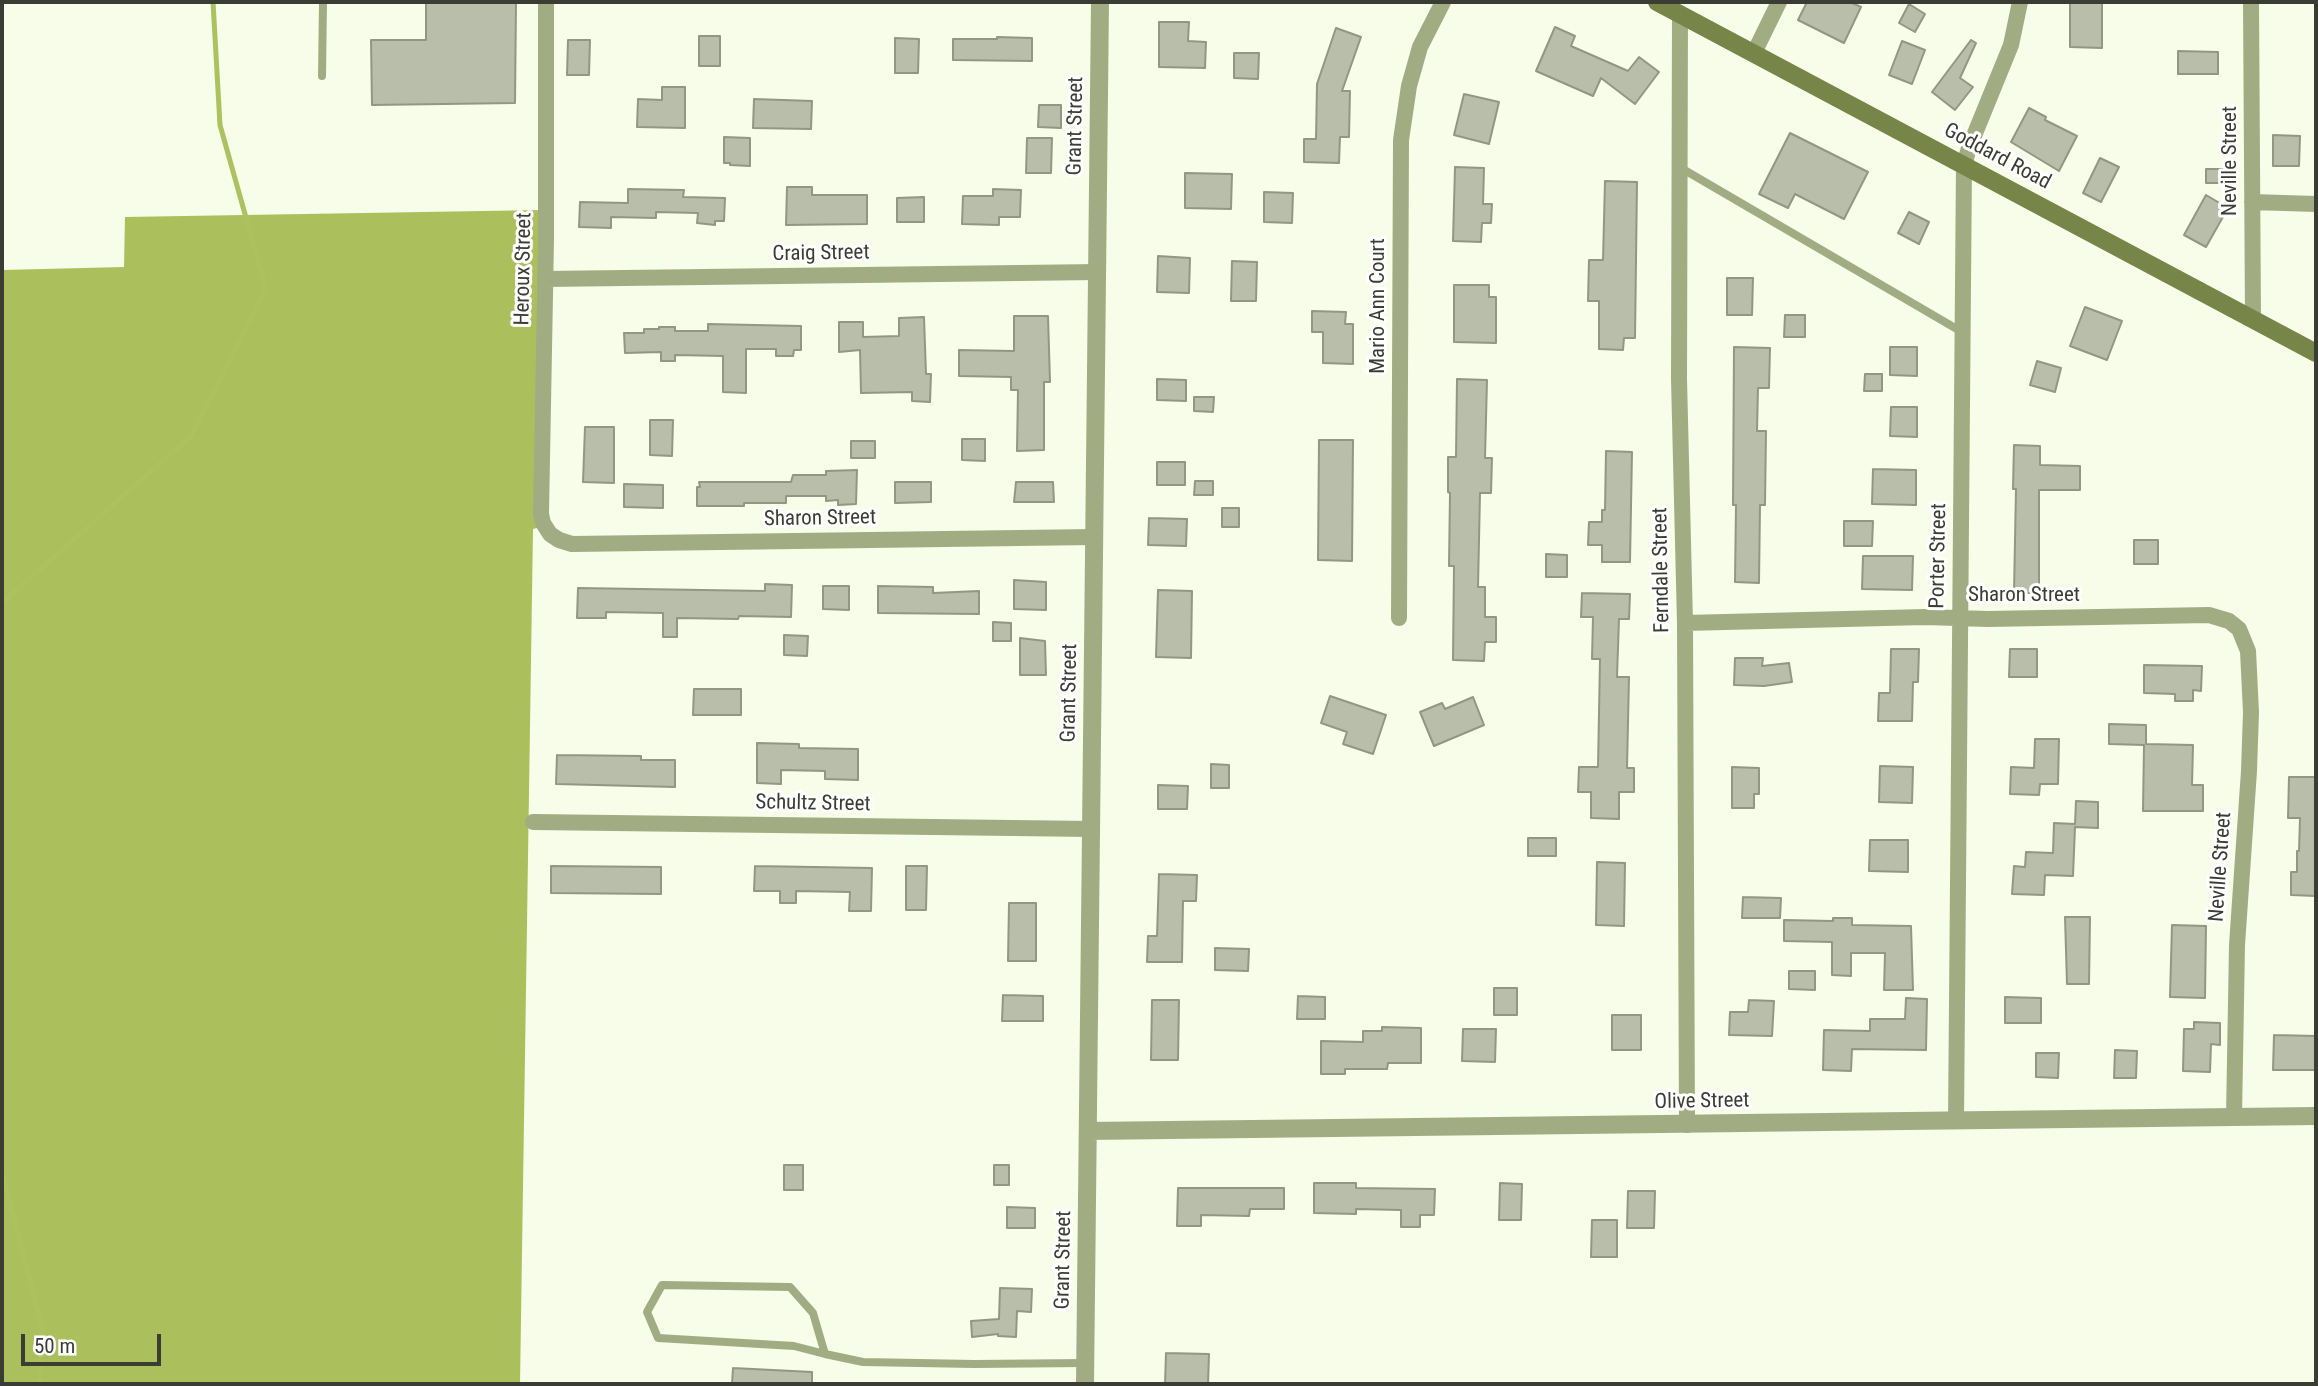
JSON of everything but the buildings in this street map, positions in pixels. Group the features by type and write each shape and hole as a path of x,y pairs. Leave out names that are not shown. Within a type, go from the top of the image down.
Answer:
{"main road":[{"name":"Goddard Road","path":"1657,2 2316,353"}],"street":[{"name":"Heroux Street","path":"546,2 541,514 550,534"},
{"name":"Grant Street","path":"1085,1384 1100,2"},
{"name":"Mario Ann Court","path":"1399,618 1401,140 1409,86 1420,47 1443,2"},
{"path":"1754,53 1779,2"},
{"name":"Porter Street","path":"1956,1121 1965,165 1969,148 2011,45 2020,2"},
{"name":"Neville Street","path":"2251,2 2253,319"},
{"name":"Ferndale Street","path":"1680,14 1679,379 1685,623 1686,1125"},
{"path":"2252,202 2316,204"},
{"name":"Craig Street","path":"545,279 1098,272"},
{"name":"Sharon Street","path":"550,534 572,544 1094,537"},
{"name":"Sharon Street","path":"1685,623 2209,615 2218,616 2234,625"},
{"name":"Neville Street","path":"2234,625 2244,636 2248,651 2251,712 2237,945 2234,1117"},
{"name":"Schultz Street","path":"533,821 1091,830"},
{"name":"Olive Street","path":"1088,1131 2316,1116"}],"lane":[{"path":"322,76 323,2"},
{"path":"1680,167 1962,332"},
{"path":"825,1353 813,1313 790,1287 662,1284 647,1312 658,1338 794,1346 863,1362 1085,1363"}],"green space":[{"path":"542,210 541,527 533,529 520,1384 2,1384 2,270 124,267 125,217"}],"waterway":[{"path":"2,603 191,436 266,289 220,125 213,2"},
{"path":"2,1171 42,1328 40,1384"}]}
